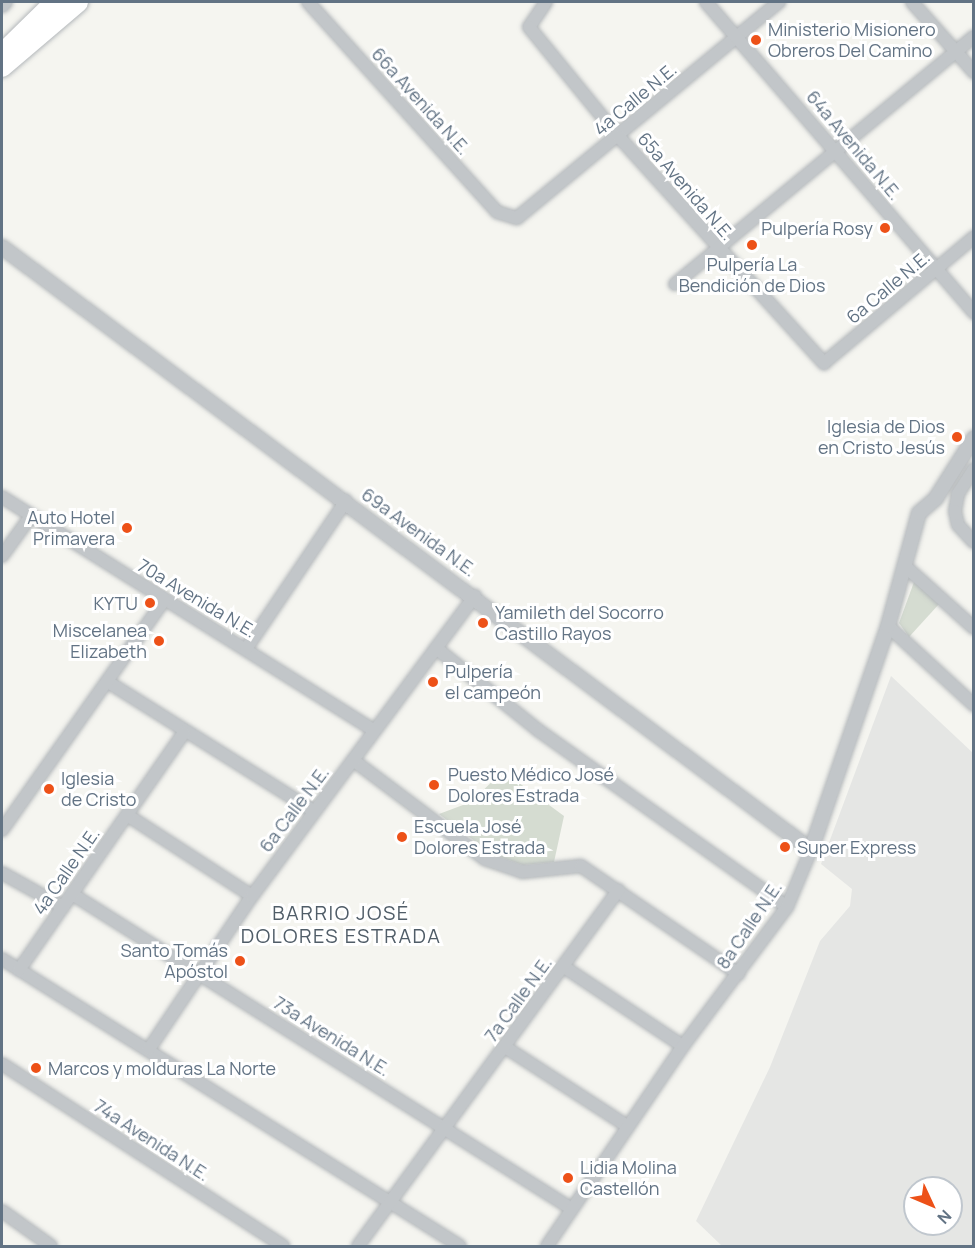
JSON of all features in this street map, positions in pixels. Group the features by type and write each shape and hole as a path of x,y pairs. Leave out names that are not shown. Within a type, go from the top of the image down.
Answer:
{"highway":[{"path":"2,40 45,2"},
{"path":"2,54 55,2"},
{"path":"2,67 78,2"}],"street":[{"path":"2,5 5,2"},
{"name":"66a Avenida N.E.","path":"308,2 498,212 512,218"},
{"name":"65a Avenida N.E.","path":"546,2 529,27 618,136 718,249 824,363"},
{"name":"64a Avenida N.E.","path":"706,2 839,152 974,313"},
{"name":"4a Calle N.E.","path":"512,218 527,214 779,2"},
{"path":"912,2 974,72"},
{"path":"675,284 839,152 974,37"},
{"name":"6a Calle N.E.","path":"824,363 974,237"},
{"name":"69a Avenida N.E.","path":"2,247 475,596 812,850"},
{"name":"8a Calle N.E.","path":"547,1246 683,1046 787,907 812,850 888,626 919,513 936,498 974,438"},
{"path":"974,469 958,494 955,511 958,525 974,542"},
{"name":"70a Avenida N.E.","path":"2,497 373,730"},
{"path":"246,649 346,501"},
{"path":"2,556 31,516"},
{"path":"906,567 974,628"},
{"name":"6a Calle N.E.","path":"149,1049 252,896 373,730 475,596"},
{"path":"2,830 164,600"},
{"path":"888,626 974,705"},
{"path":"436,648 538,730 787,907"},
{"path":"108,682 184,733 314,812"},
{"name":"4a Calle N.E.","path":"20,970 184,733"},
{"path":"353,760 504,869 550,872 581,866 620,890 739,974"},
{"path":"127,815 252,896"},
{"path":"2,873 63,908"},
{"name":"7a Calle N.E.","path":"445,1129 620,890"},
{"name":"73a Avenida N.E.","path":"72,894 572,1209"},
{"path":"2,959 460,1246"},
{"path":"564,967 683,1046"},
{"path":"505,1047 627,1126"},
{"name":"74a Avenida N.E.","path":"2,1064 283,1246"},
{"path":"358,1246 388,1202 445,1129"},
{"path":"2,1211 33,1242 51,1246"}],"shaded area":[{"path":"914,582 940,603 909,637 899,623"},
{"path":"891,676 973,753 973,1246 722,1246 696,1221 770,1067 820,941 850,906 852,889 821,864"},
{"path":"503,771 564,816 554,862 523,865 492,854 439,814 471,802"}],"place":[{"name":"Ministerio Misionero Obreros Del Camino","path":"756,40"},
{"name":"Pulpería Rosy","path":"885,228"},
{"name":"Pulpería La Bendición de Dios","path":"752,245"},
{"name":"Iglesia de Dios en Cristo Jesús","path":"957,437"},
{"name":"Auto Hotel Primavera","path":"127,528"},
{"name":"KYTU","path":"150,603"},
{"name":"Yamileth del Socorro Castillo Rayos","path":"483,623"},
{"name":"Miscelanea Elizabeth","path":"159,641"},
{"name":"Pulpería el campeón","path":"433,682"},
{"name":"Puesto Médico José Dolores Estrada","path":"434,785"},
{"name":"Iglesia de Cristo","path":"49,789"},
{"name":"Escuela José Dolores Estrada","path":"402,837"},
{"name":"Super Express","path":"785,847"},
{"name":"Santo Tomás Apóstol","path":"240,961"},
{"name":"Marcos y molduras La Norte","path":"36,1068"},
{"name":"Lidia Molina Castellón","path":"568,1178"}],"district":[{"name":"BARRIO JOSÉ DOLORES ESTRADA","path":"341,924"}]}
